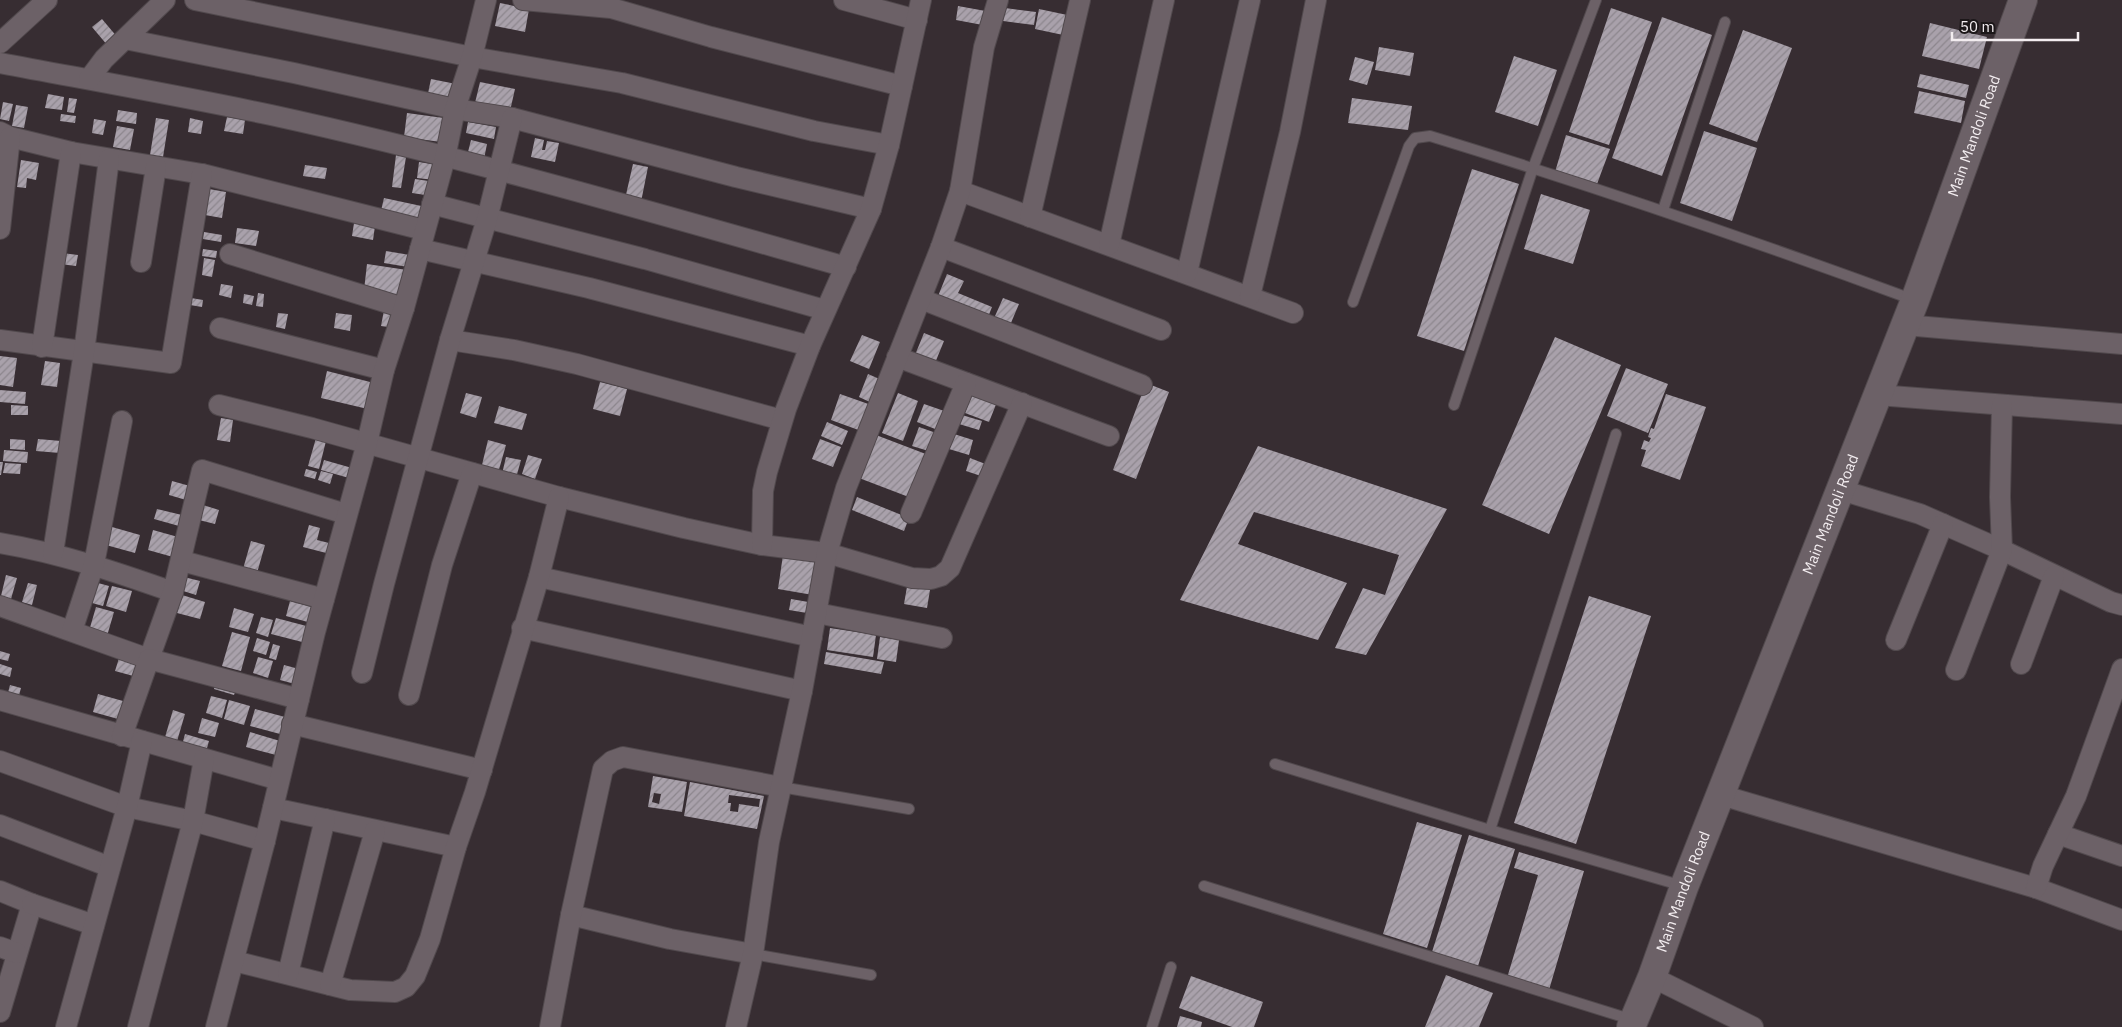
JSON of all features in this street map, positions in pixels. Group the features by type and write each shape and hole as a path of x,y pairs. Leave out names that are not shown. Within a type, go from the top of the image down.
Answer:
{"street":[{"path":"0,43 47,0"},
{"path":"89,79 104,59 165,0"},
{"path":"195,0 472,57 622,83 814,130 889,145"},
{"path":"216,1027 265,841 346,514 367,443 384,370 404,308 445,158 455,109 472,57 486,0"},
{"path":"523,0 612,4 711,37 902,86"},
{"path":"844,0 917,20"},
{"path":"762,545 763,491 782,420 825,310 871,209 889,145 921,0"},
{"path":"736,1027 753,954 780,787 802,691 827,553 846,488 921,300 960,191 982,55 998,0"},
{"path":"1030,217 1080,0"},
{"path":"1109,245 1164,0"},
{"path":"1187,273 1250,0"},
{"path":"1250,296 1290,132 1316,0"},
{"name":"Main Mandoli Road","path":"1633,1024 1684,887 1915,300 2023,0"},
{"path":"125,39 294,72 455,109 512,118 736,178 871,209"},
{"path":"0,63 271,115 499,172 846,267"},
{"path":"362,673 450,340 487,219 512,118"},
{"path":"0,229 5,141 202,174 422,240 474,261 589,288 810,346"},
{"path":"42,347 71,152"},
{"path":"53,553 84,352 109,159"},
{"path":"141,262 156,167"},
{"path":"0,340 172,363 202,174"},
{"path":"960,191 1293,313"},
{"path":"432,204 645,259 825,310"},
{"path":"941,247 1161,330"},
{"path":"230,254 404,308"},
{"path":"921,300 1142,385"},
{"path":"1905,325 2122,344"},
{"path":"220,328 384,370"},
{"path":"450,340 514,350 577,364 782,420"},
{"path":"897,357 1109,436"},
{"path":"911,513 966,383"},
{"path":"1878,395 2122,414"},
{"path":"219,405 367,443 559,497 684,528 762,545 827,553 912,578 931,579 941,576 950,568 1022,403"},
{"path":"1956,670 2002,550 2000,497 2002,405"},
{"path":"72,631 94,564 122,421"},
{"path":"122,736 173,592 182,561 202,470 346,514"},
{"path":"409,695 442,565 472,473"},
{"path":"1841,490 1920,514 2002,550 2111,602 2122,605"},
{"path":"234,961 350,990 395,992 406,987 415,976 430,939 456,847 482,770 522,628 539,577 559,497"},
{"path":"1896,640 1943,524"},
{"path":"0,543 53,553 94,564 173,592"},
{"path":"182,561 324,599"},
{"path":"2021,664 2054,576"},
{"path":"539,577 812,637"},
{"path":"0,606 149,659 299,698"},
{"path":"817,613 942,638"},
{"path":"522,628 802,691"},
{"path":"2036,888 2043,866 2076,796 2122,669"},
{"path":"0,700 279,780"},
{"path":"293,723 482,770"},
{"path":"66,1027 142,741"},
{"path":"550,1027 571,915 603,769 612,761 623,757 780,787"},
{"path":"138,1027 193,821 204,759"},
{"path":"0,761 126,806 193,821 265,841"},
{"path":"1721,795 2036,888 2122,920"},
{"path":"272,808 375,832 456,847"},
{"path":"288,974 325,819"},
{"path":"0,825 110,867"},
{"path":"330,985 375,832"},
{"path":"2058,834 2122,856"},
{"path":"0,891 94,925"},
{"path":"1,1002 8,950 32,904"},
{"path":"571,915 670,939 753,954"},
{"path":"1652,977 1753,1027"}],"lane":[{"path":"1454,405 1533,168 1596,0"},
{"path":"1663,210 1724,22"},
{"path":"1353,302 1409,146 1415,138 1430,136 1663,210 1915,300"},
{"path":"1490,830 1616,434"},
{"path":"1275,764 1684,887"},
{"path":"780,787 909,809"},
{"path":"1204,886 1633,1024"},
{"path":"753,954 871,975"},
{"path":"1152,1027 1171,967"}],"building":[{"path":"500,3 529,9 525,32 495,26"},
{"path":"958,6 991,12 988,26 956,20"},
{"path":"1005,8 1036,12 1034,25 1003,21"},
{"path":"1611,8 1652,22 1609,145 1569,132"},
{"path":"1039,9 1072,16 1068,36 1035,29"},
{"path":"1662,17 1712,35 1662,176 1612,158"},
{"path":"102,19 118,38 108,46 92,27"},
{"path":"1930,23 1987,37 1979,69 1922,56"},
{"path":"1743,30 1792,48 1757,142 1709,124"},
{"path":"1379,47 1414,53 1410,76 1375,70"},
{"path":"1514,56 1557,70 1538,126 1495,112"},
{"path":"1355,57 1374,62 1367,85 1349,80"},
{"path":"1920,74 1969,85 1966,98 1917,87"},
{"path":"431,79 456,84 452,103 427,98"},
{"path":"480,82 515,89 510,111 475,103"},
{"path":"1919,91 1965,101 1961,123 1914,113"},
{"path":"48,94 64,97 62,110 45,108"},
{"path":"69,98 77,99 74,113 67,112"},
{"path":"1352,98 1412,106 1408,130 1348,123"},
{"path":"3,102 13,104 9,121 0,119"},
{"path":"16,105 28,107 24,128 12,126"},
{"path":"118,110 137,113 136,124 116,121"},
{"path":"407,113 444,118 441,142 404,137"},
{"path":"61,114 76,116 75,123 60,121"},
{"path":"227,117 245,120 243,134 224,131"},
{"path":"156,118 169,120 163,157 150,155"},
{"path":"190,118 203,121 201,134 188,132"},
{"path":"94,119 106,121 103,135 92,133"},
{"path":"468,122 496,127 494,139 466,133"},
{"path":"117,126 134,129 130,150 113,147"},
{"path":"1704,131 1757,148 1732,221 1680,203"},
{"path":"1566,135 1610,149 1597,184 1555,172"},
{"path":"535,138 544,140 542,150 545,150 547,141 559,143 555,162 531,157"},
{"path":"471,140 487,144 484,159 467,156"},
{"path":"396,155 406,157 401,188 392,187"},
{"path":"21,160 39,163 36,180 27,178 26,188 17,187"},
{"path":"419,162 437,165 435,180 417,178"},
{"path":"633,164 648,167 641,202 625,199"},
{"path":"305,165 327,168 325,179 303,176"},
{"path":"1472,169 1519,184 1464,351 1417,336"},
{"path":"415,179 435,182 432,196 412,193"},
{"path":"209,189 226,192 222,218 205,215"},
{"path":"1541,194 1590,210 1573,264 1524,249"},
{"path":"384,198 426,207 423,223 380,215"},
{"path":"354,223 375,226 373,240 352,236"},
{"path":"237,228 259,231 256,246 235,243"},
{"path":"204,232 222,235 221,242 203,239"},
{"path":"203,249 217,251 216,258 202,256"},
{"path":"386,251 410,255 408,267 384,263"},
{"path":"62,253 78,255 76,266 60,264"},
{"path":"204,258 215,260 212,277 202,275"},
{"path":"367,264 407,270 398,299 364,290"},
{"path":"947,274 964,281 958,293 992,307 986,322 936,301"},
{"path":"221,284 233,286 231,298 219,295"},
{"path":"258,293 264,294 263,307 256,306"},
{"path":"244,294 254,296 252,305 243,303"},
{"path":"191,298 203,300 202,307 190,305"},
{"path":"1003,298 1019,304 1008,330 992,323"},
{"path":"384,310 398,312 395,328 381,326"},
{"path":"278,313 288,314 285,329 276,327"},
{"path":"336,313 352,315 350,331 334,328"},
{"path":"924,333 944,341 935,363 915,355"},
{"path":"862,335 880,342 869,369 850,361"},
{"path":"1555,337 1621,365 1549,534 1482,505"},
{"path":"0,356 17,358 13,387 0,385"},
{"path":"45,361 60,363 57,387 41,385"},
{"path":"1626,368 1668,384 1648,433 1607,416"},
{"path":"327,371 378,384 372,410 321,398"},
{"path":"868,374 884,381 874,404 859,397"},
{"path":"600,382 627,389 620,416 593,409"},
{"path":"1146,383 1169,392 1136,479 1113,470"},
{"path":"0,390 26,392 25,404 0,402"},
{"path":"973,392 997,402 989,422 965,413"},
{"path":"466,393 482,397 476,418 460,413"},
{"path":"898,393 918,401 903,441 882,433"},
{"path":"840,394 874,406 864,432 831,420"},
{"path":"1666,394 1706,407 1680,480 1641,466 1646,450 1641,449 1644,440 1649,442 1651,438 1648,437 1651,428 1654,429"},
{"path":"924,404 950,413 943,432 917,422"},
{"path":"11,405 28,406 28,415 11,415"},
{"path":"499,406 527,414 522,430 494,423"},
{"path":"962,415 982,421 979,430 959,424"},
{"path":"221,418 233,420 230,442 217,440"},
{"path":"827,422 848,431 842,445 821,436"},
{"path":"919,427 939,434 932,452 912,446"},
{"path":"954,434 973,440 969,455 949,449"},
{"path":"876,435 931,456 914,499 859,478"},
{"path":"316,438 326,441 319,469 308,466"},
{"path":"10,439 25,440 25,450 10,449"},
{"path":"38,439 61,441 60,453 36,451"},
{"path":"820,439 841,447 833,467 812,459"},
{"path":"488,440 506,445 498,473 481,469"},
{"path":"1258,446 1447,509 1366,655 1335,648 1363,588 1385,595 1399,555 1254,512 1238,544 1347,583 1318,640 1180,600"},
{"path":"4,450 28,452 27,463 3,461"},
{"path":"528,455 542,459 535,479 522,474"},
{"path":"506,457 521,460 516,478 502,474"},
{"path":"970,458 988,465 984,477 966,471"},
{"path":"324,460 352,468 349,478 321,470"},
{"path":"0,462 3,462 1,475 0,475"},
{"path":"5,463 21,464 20,474 3,473"},
{"path":"306,469 317,472 315,479 304,476"},
{"path":"321,471 333,474 330,484 318,480"},
{"path":"172,481 197,488 193,502 169,495"},
{"path":"857,497 909,518 904,531 852,510"},
{"path":"203,505 219,510 215,524 199,520"},
{"path":"157,509 182,515 179,526 154,519"},
{"path":"309,525 320,528 317,540 337,545 334,555 303,547"},
{"path":"112,527 140,535 135,553 106,545"},
{"path":"153,530 178,537 173,557 148,550"},
{"path":"251,541 265,545 257,573 243,569"},
{"path":"783,555 818,561 813,595 778,589"},
{"path":"6,575 17,578 11,599 1,596"},
{"path":"184,577 200,581 196,595 180,590"},
{"path":"908,581 931,584 927,608 904,604"},
{"path":"28,583 37,585 32,605 22,602"},
{"path":"98,583 109,586 103,606 92,603"},
{"path":"112,586 132,591 126,612 106,606"},
{"path":"182,595 205,602 200,619 177,613"},
{"path":"1589,596 1651,616 1576,844 1514,823"},
{"path":"791,599 814,603 813,614 789,610"},
{"path":"290,601 319,609 315,624 286,616"},
{"path":"96,607 114,612 107,636 89,631"},
{"path":"234,608 254,614 248,632 229,627"},
{"path":"261,617 273,620 268,637 256,633"},
{"path":"276,618 314,628 310,644 271,634"},
{"path":"830,628 876,635 873,657 827,650"},
{"path":"232,632 250,637 241,671 222,666"},
{"path":"880,637 899,640 896,662 877,659"},
{"path":"257,638 270,642 266,655 253,651"},
{"path":"273,644 280,646 276,660 269,658"},
{"path":"0,651 10,654 8,661 0,659"},
{"path":"826,652 884,662 881,674 824,664"},
{"path":"120,655 142,661 137,677 115,671"},
{"path":"258,657 273,661 268,678 253,673"},
{"path":"0,664 12,668 10,677 0,674"},
{"path":"284,665 299,669 295,684 280,680"},
{"path":"217,678 238,684 234,695 214,689"},
{"path":"10,685 21,688 17,703 6,700"},
{"path":"98,694 123,701 118,719 93,712"},
{"path":"211,696 227,700 222,718 206,713"},
{"path":"229,700 250,706 244,725 224,719"},
{"path":"255,709 285,717 280,734 250,726"},
{"path":"173,710 185,714 175,748 163,744"},
{"path":"202,718 219,723 215,737 198,733"},
{"path":"250,732 280,741 276,755 246,747"},
{"path":"185,734 209,741 205,755 181,749"},
{"path":"653,776 687,782 682,812 648,807","holes":["654,793 661,794 659,804 652,802"]},
{"path":"690,782 764,796 757,829 684,816","holes":["729,795 760,799 759,807 739,804 738,812 730,811"]},
{"path":"1417,822 1462,835 1427,948 1383,934"},
{"path":"1469,835 1515,849 1478,966 1432,952"},
{"path":"1519,852 1584,871 1549,990 1507,978 1538,875 1514,868"},
{"path":"1446,975 1493,993 1479,1027 1425,1027"},
{"path":"1191,976 1263,1002 1254,1027 1232,1027 1179,1008"},
{"path":"1180,1016 1202,1022 1201,1027 1177,1027"}]}
